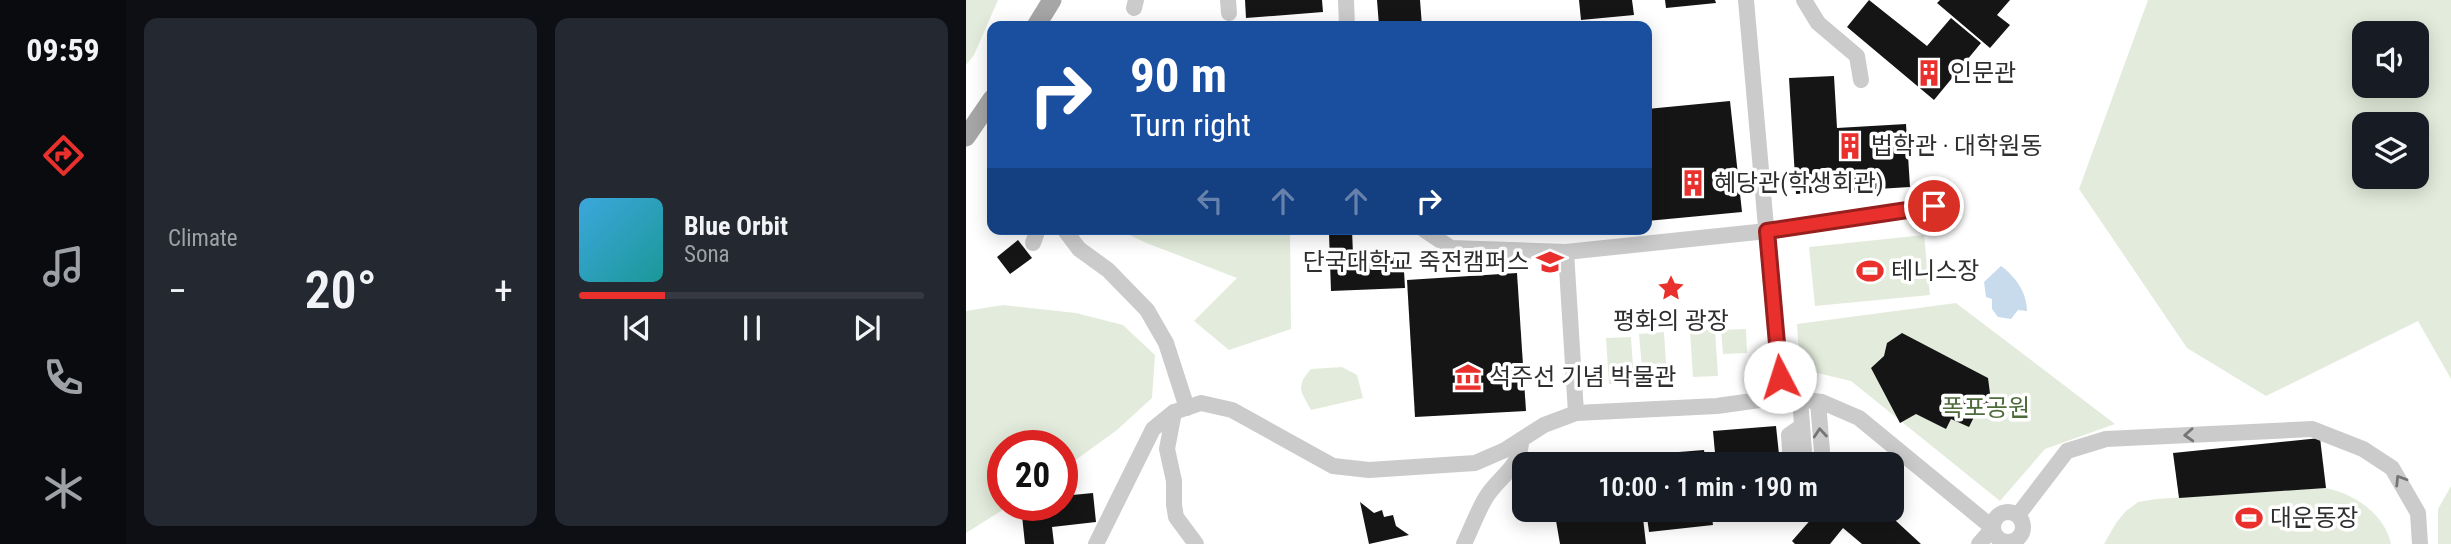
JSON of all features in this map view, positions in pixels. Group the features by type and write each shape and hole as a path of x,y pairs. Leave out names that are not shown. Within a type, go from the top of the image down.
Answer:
{"main road":[{"path":"1039,21 1052,0"},
{"path":"966,137 987,106"}],"street":[{"path":"1346,0 1347,21"},
{"path":"1746,0 1782,397"},
{"path":"1804,0 1818,23 1857,56 1861,80"},
{"path":"1432,235 1451,248 1566,252 1767,231 1934,206"},
{"path":"1068,235 1079,249 1108,270 1147,310 1166,343 1181,410 1167,449 1174,481 1174,505 1176,517 1196,544"},
{"path":"1566,252 1576,413"},
{"path":"1096,544 1153,429 1181,410 1202,403 1232,410 1333,466 1368,470 1475,463 1505,450 1544,425 1576,413 1717,406 1782,397 1818,402 1859,418 1993,528 1997,538 2006,543 2020,541 2024,529 2018,515 2009,512 1999,515 1993,528 1979,544"},
{"path":"1800,399 1804,452"},
{"path":"1818,402 1822,452"},
{"path":"1790,452 1789,435 1802,426"},
{"path":"2018,515 2067,451 2106,439 2312,429 2363,449 2392,468 2418,513 2420,544"},
{"path":"1464,544 1486,497 1517,461 1521,453 1521,440"}],"green space":[{"path":"966,0 998,0 974,55 966,65"},
{"path":"2148,0 2451,0 2451,379 2418,321 2266,396 2187,348 2079,189"},
{"path":"1130,235 1290,235 1291,329 1229,350 1194,321 1237,278"},
{"name":"테니스장","path":"1924,235 1930,295 1815,306 1809,247"},
{"name":"폭포공원","path":"1956,303 2115,424 2045,449 2000,501 1851,381 1800,369 1797,324"},
{"path":"1003,305 1076,313 1123,325 1155,355 1152,398 1117,430 1078,458 1078,430 987,430 987,520 966,533 966,311"},
{"path":"1715,329 1718,376 1693,377 1690,331"},
{"path":"1746,329 1747,353 1723,354 1721,330"},
{"path":"1664,332 1667,379 1643,380 1639,334"},
{"path":"1631,337 1634,383 1609,384 1606,338"},
{"path":"1342,367 1357,375 1363,398 1311,410 1301,389 1306,375 1311,369"},
{"path":"2451,486 2451,544 2438,544 2438,509"},
{"name":"대운동장","path":"2326,488 2357,500 2375,514 2391,544 2104,544 2116,523 2138,502"}],"water":[{"path":"2001,266 2020,286 2025,298 2027,311 2018,310 2011,319 1998,317 1992,309 1992,299 1986,297 1984,282"}],"building":[{"path":"1245,0 1322,0 1323,12 1246,18"},
{"path":"1377,0 1420,0 1422,21 1379,21"},
{"path":"1579,0 1632,0 1634,15 1581,20"},
{"path":"1665,0 1715,0 1716,3 1666,8"},
{"name":"인문관","path":"1869,0 1927,46 1951,18 1981,43 1934,100 1847,27"},
{"path":"1940,0 2010,0 1997,15 2010,25 1990,48 1937,3"},
{"name":"법학관 · 대학원동","path":"1834,76 1837,128 1906,124 1910,187 1796,194 1789,78"},
{"name":"혜당관(학생회관)","path":"1730,101 1742,212 1652,221 1652,109"},
{"path":"1329,235 1352,235 1353,255 1403,253 1405,288 1331,291"},
{"path":"1018,240 1032,258 1010,274 997,257"},
{"name":"석주선 기념 박물관","path":"1517,273 1526,411 1415,417 1407,280"},
{"path":"1902,333 1988,378 1991,401 1976,413 1969,427 1951,419 1946,429 1916,414 1900,423 1871,368 1884,356 1887,343"},
{"path":"1776,426 1779,452 1715,452 1713,431"},
{"path":"2320,438 2326,488 2179,498 2173,453"},
{"path":"1093,493 1096,522 1052,527 1054,544 1025,544 1023,521 1078,521 1078,494"},
{"path":"1360,502 1374,513 1382,510 1384,517 1393,515 1396,526 1409,535 1369,544"},
{"path":"1556,522 1643,522 1646,544 1560,544"},
{"path":"1648,522 1713,522 1713,525 1649,532"},
{"path":"1809,522 1897,522 1921,544 1862,544 1843,528 1830,544 1795,544 1792,541"}],"place":[{"name":"인문관","path":"1929,73"},
{"name":"법학관 · 대학원동","path":"1850,146"},
{"name":"혜당관(학생회관)","path":"1693,183"},
{"name":"단국대학교 죽전캠퍼스","path":"1550,262"},
{"name":"테니스장","path":"1870,271"},
{"name":"평화의 광장","path":"1671,288"},
{"name":"석주선 기념 박물관","path":"1468,377"},
{"name":"대운동장","path":"2249,518"}],"route":[{"path":"1780,377 1767,231 1934,206"}]}
